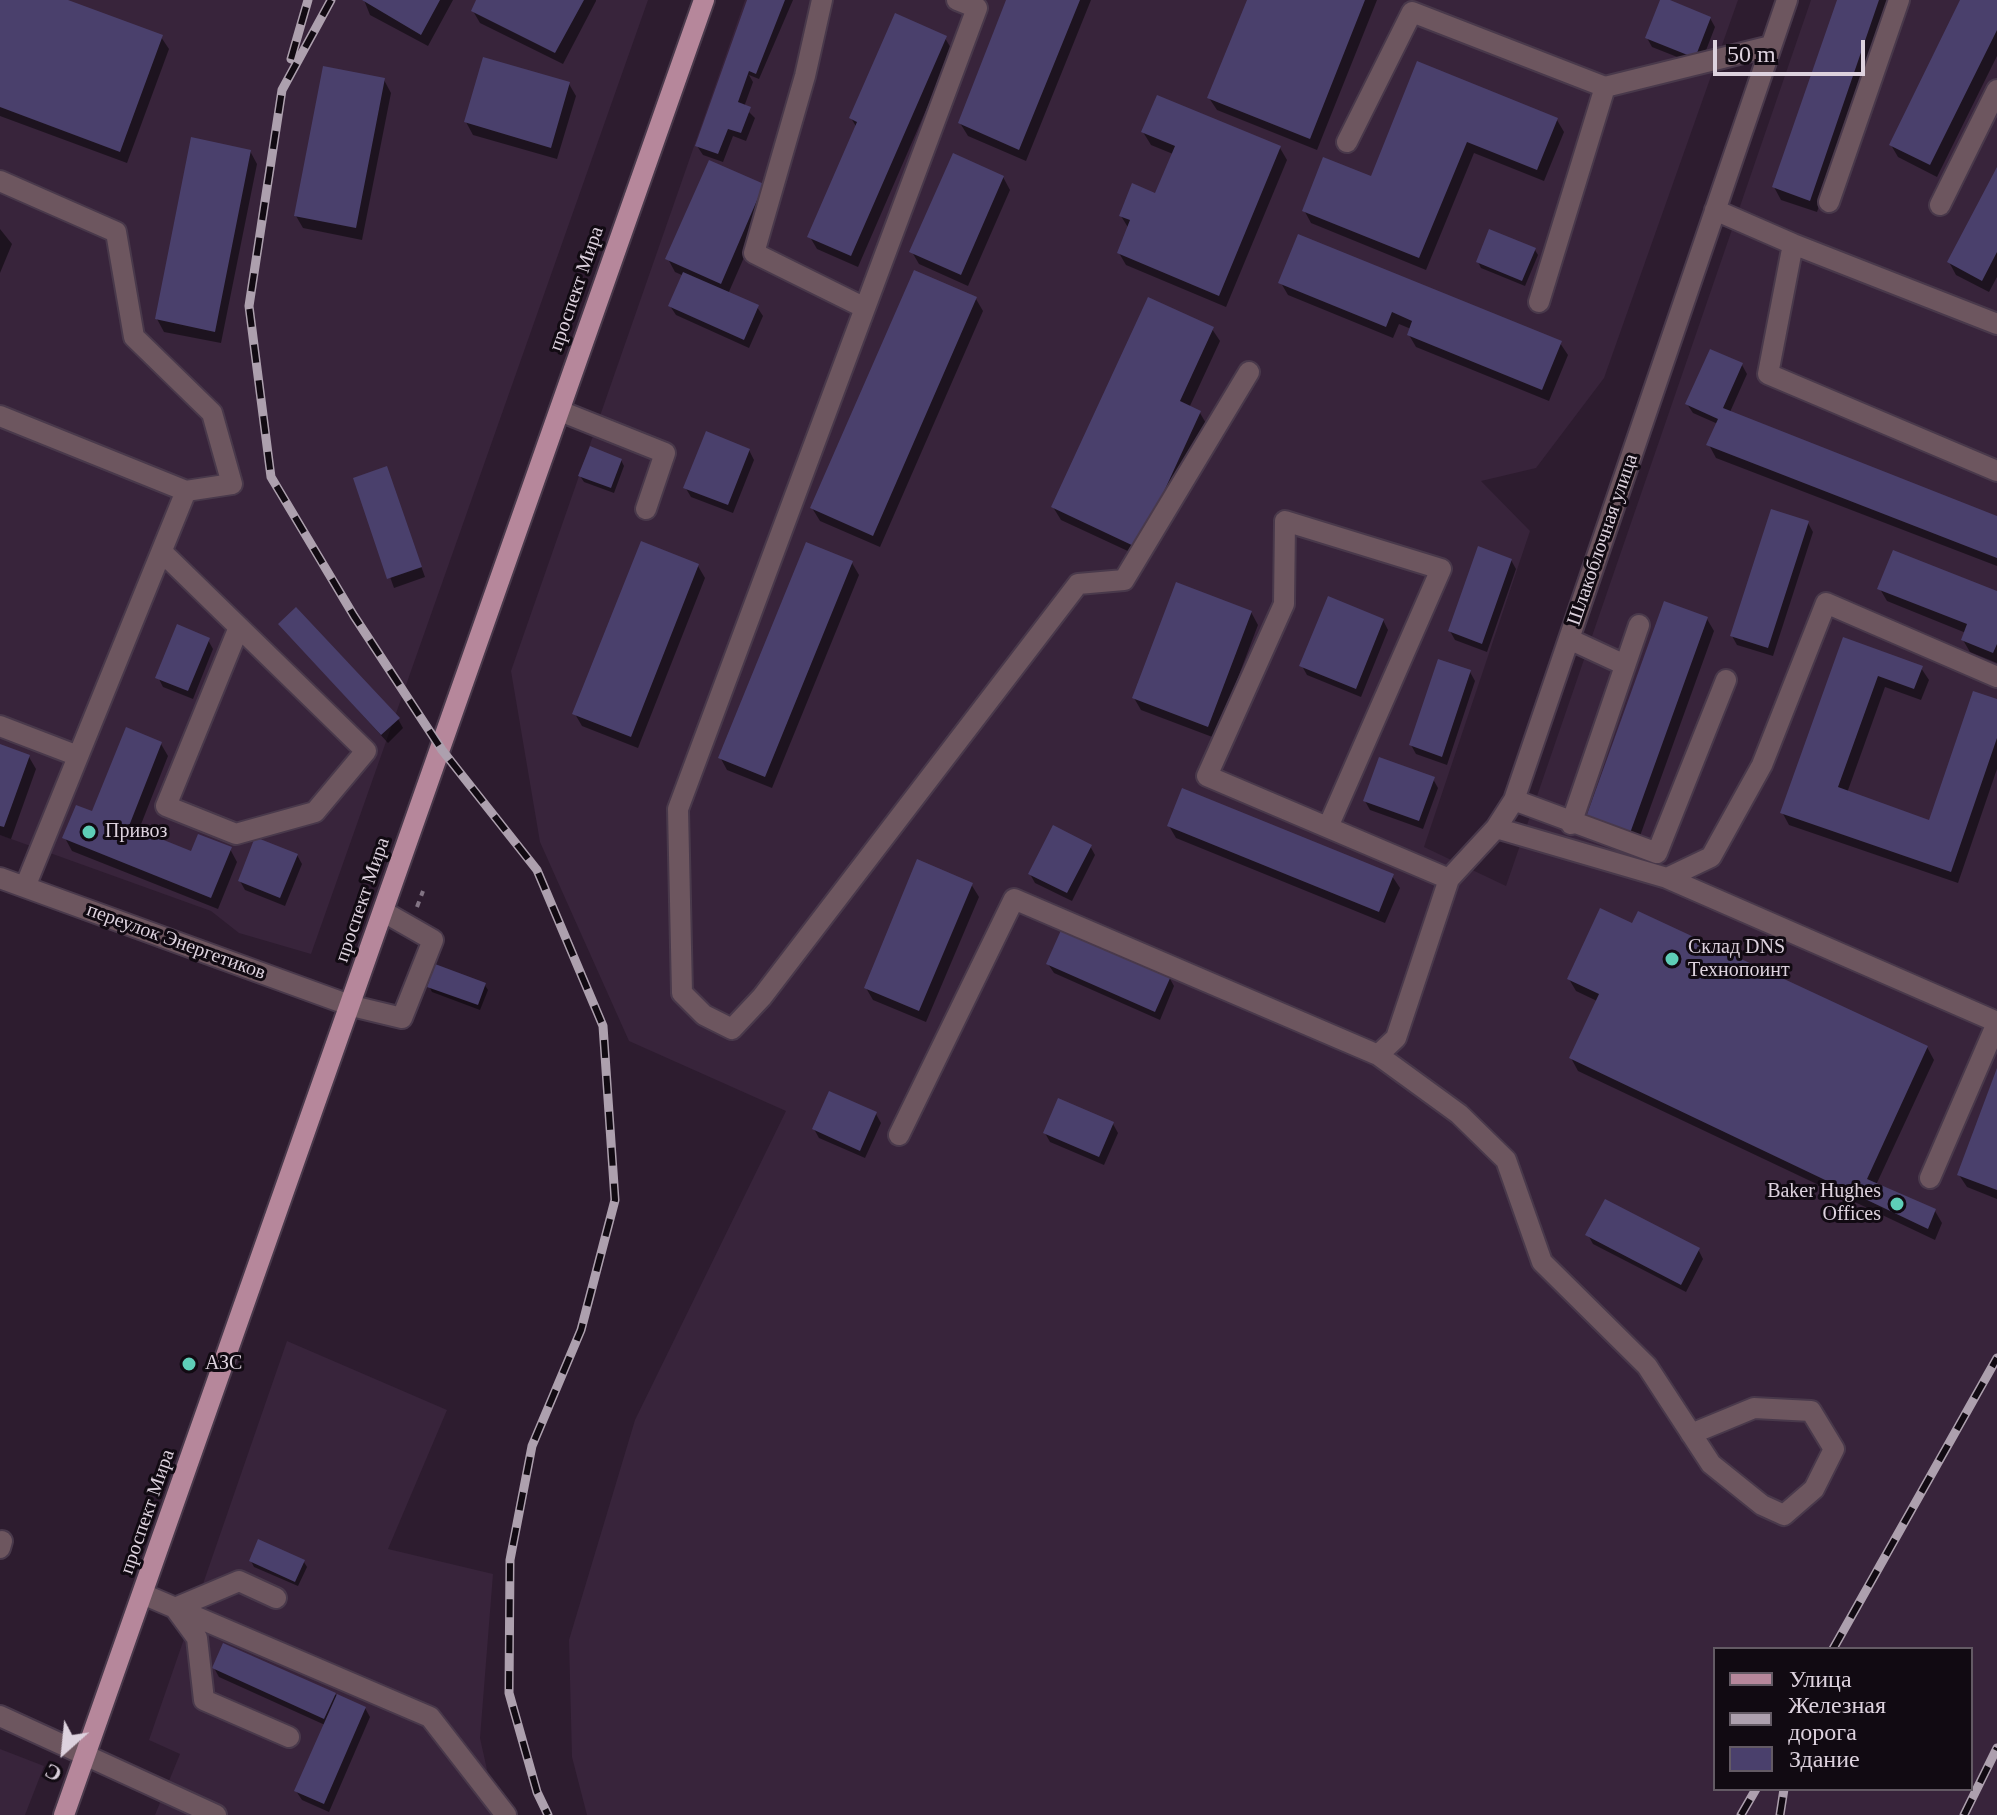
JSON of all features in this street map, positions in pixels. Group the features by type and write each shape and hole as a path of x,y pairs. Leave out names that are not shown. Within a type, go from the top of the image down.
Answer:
{"main road":[{"name":"проспект Мира","path":"64,1815 145,1595 704,0"}],"street":[{"path":"822,0 805,76 754,253 865,308"},
{"path":"957,0 977,8 678,809 682,993 704,1015 732,1029 771,985 1078,584 1124,580 1249,372"},
{"name":"Шлакоблочная улица","path":"1378,1055 1396,1038 1449,879 1496,828 1514,800 1787,0"},
{"path":"1829,202 1899,0"},
{"path":"1347,142 1412,12 1605,87 1771,46"},
{"path":"1539,302 1605,87"},
{"path":"1940,205 1997,90"},
{"path":"0,181 116,232 134,337 212,413 232,484 186,491 0,416"},
{"path":"1715,210 1997,324"},
{"path":"1793,244 1768,374 1997,471"},
{"path":"560,411 665,453 646,509"},
{"path":"25,887 186,491"},
{"path":"1328,827 1441,569 1285,521 1284,604 1207,776 1449,879"},
{"path":"162,552 239,627 366,751 315,812 236,834 166,806 239,627"},
{"path":"1667,878 1711,857 1762,765 1826,603 1997,677"},
{"path":"1571,824 1639,625"},
{"path":"1569,639 1625,665"},
{"path":"1514,800 1571,824 1657,853 1726,680"},
{"path":"0,726 78,756"},
{"path":"1496,828 1667,878 1997,1022 1930,1178"},
{"name":"переулок Энергетиков","path":"0,878 352,1006 402,1018 433,940 384,912"},
{"path":"899,1135 1014,899 1378,1055 1459,1114 1506,1160 1542,1262 1647,1366 1691,1434 1711,1464 1762,1505 1784,1515 1814,1489 1834,1449 1811,1411 1754,1408 1691,1434"},
{"path":"175,1608 239,1581 276,1598"},
{"path":"145,1595 430,1717 506,1815"},
{"path":"175,1608 197,1638 204,1700 289,1737"},
{"path":"0,1716 216,1815"}],"shaded area":[{"path":"0,0 648,0 311,954 239,933 211,911 0,835"},
{"path":"745,0 1738,0 1604,378 1536,468 1481,481 1530,531 1424,847 1506,886 1811,0 1997,0 1997,1815 587,1815 572,1757 569,1640 635,1420 786,1111 629,1041 540,842 511,671"},
{"path":"287,1341 447,1410 388,1549 493,1574 480,1738 497,1815 155,1815 180,1754 149,1740"},
{"path":"0,1749 44,1766 25,1815 0,1815"}],"building":[{"path":"0,0 68,0 163,35 120,152 0,107"},
{"path":"362,0 440,0 421,35"},
{"path":"476,0 584,0 555,53 471,11"},
{"path":"747,0 785,0 756,74 749,71 738,102 751,107 741,133 728,129 718,154 695,146"},
{"path":"1006,0 1080,0 1019,150 958,123"},
{"path":"1247,0 1365,0 1310,139 1207,98"},
{"path":"1660,0 1670,0 1711,17 1695,58 1645,38"},
{"path":"1837,0 1879,0 1810,201 1772,187"},
{"path":"1960,0 1997,0 1997,30 1930,165 1889,145"},
{"path":"895,13 947,36 851,256 807,237 857,122 849,118"},
{"path":"483,57 570,82 551,148 464,122"},
{"path":"1417,61 1558,118 1537,170 1467,142 1419,258 1302,211 1323,157 1371,176"},
{"path":"323,66 385,78 356,228 294,216"},
{"path":"1157,95 1281,146 1219,296 1117,253 1130,220 1119,216 1132,183 1155,193 1175,146 1141,132"},
{"path":"191,137 251,150 215,332 155,319"},
{"path":"953,153 1004,176 961,275 909,252"},
{"path":"709,160 764,184 721,284 665,259"},
{"path":"1997,167 1997,252 1982,281 1947,262"},
{"path":"1489,229 1536,248 1522,281 1476,262"},
{"path":"1298,234 1562,341 1542,390 1407,335 1412,321 1392,312 1386,327 1278,283"},
{"path":"914,270 977,297 873,536 810,508"},
{"path":"683,272 759,305 744,340 668,306"},
{"path":"1148,297 1214,327 1180,401 1201,411 1138,548 1051,507"},
{"path":"1710,349 1743,363 1723,408 1997,516 1997,558 1706,445 1718,419 1685,404"},
{"path":"706,431 750,449 728,505 683,488"},
{"path":"590,446 622,459 611,488 578,476"},
{"path":"387,466 422,567 387,579 353,478"},
{"path":"1771,509 1809,521 1768,648 1730,636"},
{"path":"641,541 699,564 631,737 572,714"},
{"path":"806,542 853,561 765,777 718,758"},
{"path":"1478,546 1512,559 1482,644 1448,631"},
{"path":"1893,550 1997,591 1997,644 1993,653 1961,640 1967,624 1877,589"},
{"path":"1176,582 1252,611 1208,727 1132,698"},
{"path":"1328,596 1384,619 1356,689 1299,666"},
{"path":"1664,601 1708,617 1629,836 1585,820"},
{"path":"296,607 400,718 381,735 278,624"},
{"path":"177,624 210,638 188,691 155,678"},
{"path":"1843,637 1923,666 1914,689 1878,676 1838,787 1929,820 1973,691 1997,699 1997,738 1951,872 1780,813"},
{"path":"1438,659 1471,670 1442,757 1409,745"},
{"path":"126,727 162,742 129,826 191,851 198,834 232,847 211,898 62,838 76,805 92,811"},
{"path":"0,744 30,755 4,827 0,826"},
{"path":"1379,757 1435,777 1419,821 1363,801"},
{"path":"1182,788 1394,874 1379,912 1167,826"},
{"path":"1053,825 1092,845 1067,893 1028,874"},
{"path":"255,837 298,854 280,898 238,881"},
{"path":"917,859 973,883 919,1011 864,988"},
{"path":"1600,908 1632,923 1638,911 1928,1046 1867,1179 1936,1209 1928,1229 1569,1058 1599,994 1567,979"},
{"path":"1062,928 1171,976 1155,1012 1046,964"},
{"path":"435,964 486,983 478,1005 427,987"},
{"path":"1997,1068 1997,1190 1957,1175"},
{"path":"829,1091 877,1112 860,1151 812,1129"},
{"path":"1058,1098 1114,1122 1099,1157 1043,1133"},
{"path":"1605,1199 1700,1248 1681,1285 1585,1235"},
{"path":"258,1539 305,1560 295,1582 249,1561"},
{"path":"223,1643 336,1693 324,1719 212,1668"},
{"path":"337,1694 366,1707 324,1804 294,1791"}],"railway":[{"path":"291,59 308,0"},
{"path":"331,0 282,90 249,306 271,477 354,616 442,750 537,870 603,1026 615,1200 581,1330 532,1446 510,1560 509,1693 537,1792 548,1815"},
{"path":"1834,1647 1997,1358"},
{"path":"1964,1815 1997,1748"},
{"path":"1741,1815 1755,1791"},
{"path":"1780,1815 1784,1791"}],"place":[{"name":"Привоз","path":"89,832"},
{"name":"Склад DNS Технопоинт","path":"1672,959"},
{"name":"Baker Hughes Offices","path":"1897,1204"},
{"name":"АЗС","path":"189,1364"}]}
